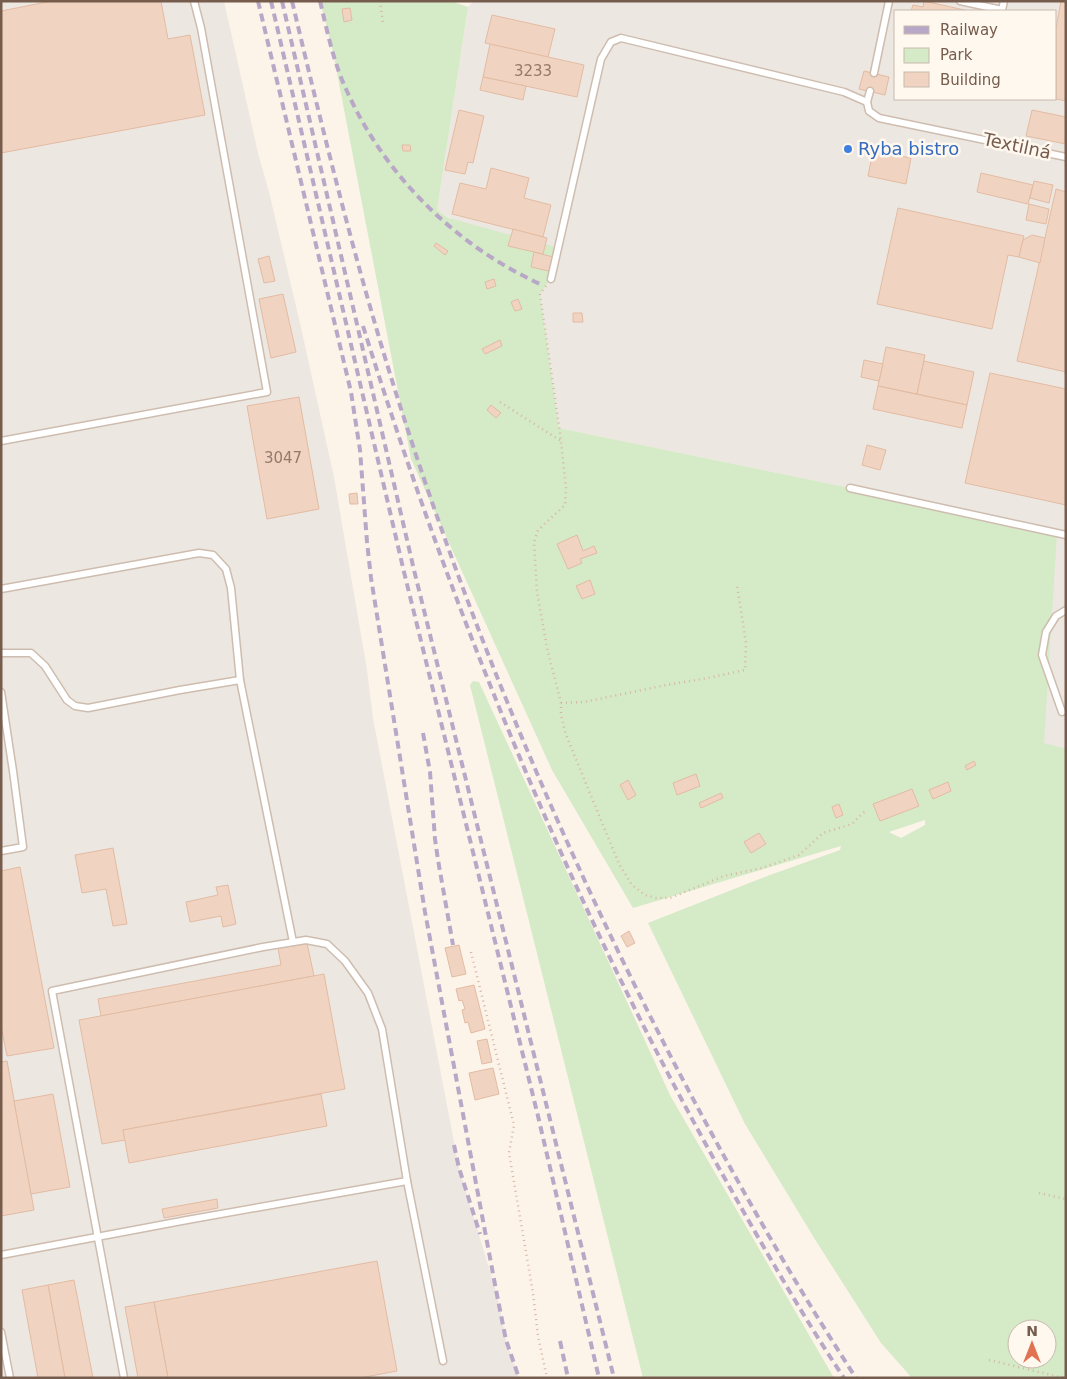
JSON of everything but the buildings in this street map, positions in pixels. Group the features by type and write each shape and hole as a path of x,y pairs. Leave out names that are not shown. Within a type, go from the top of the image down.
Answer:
{"lane":[{"path":"1,442 267,392 201,28 194,1"},
{"path":"874,73 889,1"},
{"path":"960,1 1002,10 1004,1"},
{"path":"552,279 601,59 611,42 621,38 844,92 867,102 870,91"},
{"name":"Textilná","path":"867,102 869,111 880,118 1066,157"},
{"path":"850,488 1066,534"},
{"path":"1,589 199,553 213,555 226,570 231,588 240,680 293,942"},
{"path":"1062,712 1042,654 1046,632 1056,616 1066,610"},
{"path":"1,653 31,653 45,666 67,700 75,706 88,708 240,680"},
{"path":"1,692 14,770 23,847 1,851"},
{"path":"124,1378 52,991 306,940 327,944 345,960 368,993 382,1028 407,1181 443,1361"},
{"path":"1,1255 407,1181"},
{"path":"1,1332 10,1378"}],"path":[{"path":"380,1 383,23"},
{"path":"552,279 540,294 566,488 565,505 538,530 534,542 537,592 566,735 619,864 632,885 645,895 656,898 670,898 724,876 762,868 799,855 823,834 852,824 865,811"},
{"path":"500,402 561,441"},
{"path":"561,703 584,702 666,684 745,670 746,644 737,585"},
{"path":"472,952 514,1125 509,1153 532,1284 538,1336 547,1378"},
{"path":"1040,1193 1066,1199"},
{"path":"989,1360 1064,1378"}],"shaded area":[{"path":"1,1 224,1 258,153 300,323 334,477 367,670 373,718 459,1168 497,1295 506,1340 519,1378 1,1378"},
{"path":"473,1 1066,1 1066,791 850,488 559,428 540,294 552,279 437,210 468,7"}],"green space":[{"path":"320,1 451,1 468,7 437,210 449,218 559,248 551,279 540,294 559,428 1057,533 1044,743 1066,749 1066,1378 912,1378 881,1343 745,1124 648,923 770,875 840,850 841,846 633,908 552,770 411,459 333,52","holes":["925,820 925,825 901,838 889,832"]},
{"path":"473,681 479,682 671,1097 834,1378 643,1378 470,685"}],"railway":[{"path":"258,1 351,392 360,450 371,578 425,912 506,1340 519,1378"},
{"path":"271,1 404,572 538,1116 599,1378"},
{"path":"282,1 414,570 614,1378"},
{"path":"292,1 343,209 387,364 460,580 524,743 595,902 672,1059 760,1221 856,1378"},
{"path":"320,1 341,78 362,120 380,150 425,204 451,228 509,268 540,284"},
{"path":"363,326 399,438 480,660 572,877 676,1089 773,1263 844,1378"},
{"path":"423,733 430,772 435,839 453,945"},
{"path":"454,1145 459,1168 480,1234"},
{"path":"560,1341 568,1378"}],"place":[{"name":"Ryba bistro","path":"848,149"}]}
